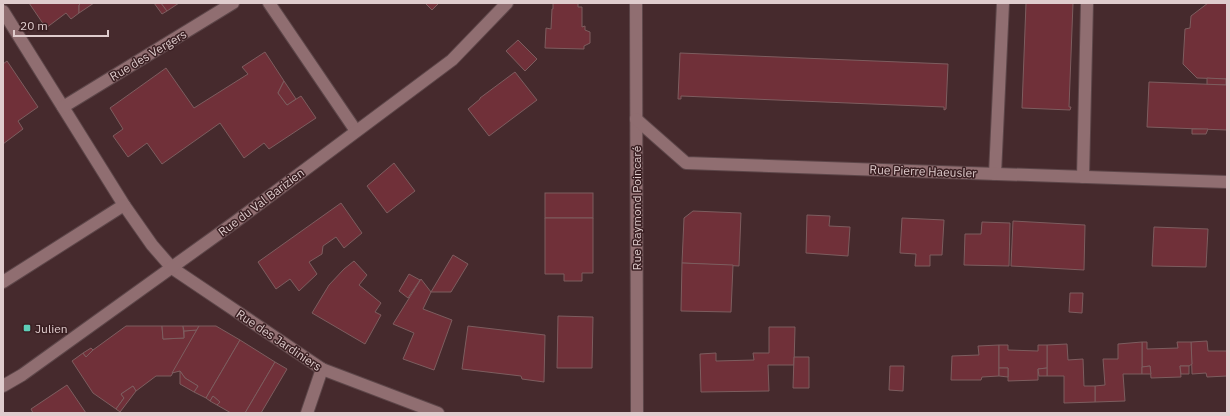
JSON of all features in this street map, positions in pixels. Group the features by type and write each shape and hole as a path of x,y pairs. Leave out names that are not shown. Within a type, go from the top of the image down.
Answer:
{"street":[{"name":"Rue des Vergers","path":"63,107 233,3"},
{"path":"269,3 356,131"},
{"name":"Rue du Val Barizien","path":"3,386 22,375 172,268 452,60 507,3"},
{"name":"Rue Raymond Poincaré","path":"636,3 637,413"},
{"path":"995,174 1003,3"},
{"path":"1083,177 1087,3"},
{"path":"3,11 124,205 152,245 172,268"},
{"name":"Rue Pierre Haeusler","path":"636,119 686,163 1227,182"},
{"path":"3,282 124,205"},
{"name":"Rue des Jardiniers","path":"172,268 322,369 438,413"},
{"path":"306,413 322,369"}],"building":[{"path":"29,3 81,3 79,5 79,13 71,19 66,13 46,28"},
{"path":"81,3 94,3 79,13 79,5"},
{"path":"154,3 161,3 167,11 162,14"},
{"path":"161,3 179,3 167,11"},
{"path":"425,3 439,3 432,10"},
{"path":"553,3 578,3 578,7 582,7 582,27 585,26 585,30 590,32 590,43 584,46 584,49 545,48 546,28 551,29"},
{"path":"1026,3 1073,3 1070,110 1022,108"},
{"path":"1208,3 1227,3 1227,79 1197,78 1183,64 1185,29 1190,28 1191,16"},
{"path":"518,40 537,59 525,71 506,51"},
{"path":"265,52 284,81 278,93 287,105 301,96 316,118 269,149 264,143 244,158 220,123 162,164 147,143 128,157 113,136 123,129 110,108 166,68 194,108 248,74 242,67"},
{"path":"680,53 948,64 946,109 944,110 944,107 681,96 681,99 678,99"},
{"path":"7,61 38,107 18,121 23,129 3,144 3,64"},
{"path":"515,72 537,100 489,136 468,109 480,98"},
{"path":"1207,78 1226,79 1226,85 1207,85"},
{"path":"284,81 296,99 287,105 278,93"},
{"path":"1149,82 1227,85 1227,130 1147,127"},
{"path":"1192,129 1208,129 1206,134 1192,134"},
{"path":"394,163 415,191 387,213 367,186"},
{"path":"545,193 593,193 593,218 545,218"},
{"path":"341,203 362,233 344,248 336,237 323,246 322,254 309,262 317,274 299,291 290,279 276,289 258,262"},
{"path":"693,211 741,213 739,266 682,263 684,218"},
{"path":"807,215 830,216 829,226 850,227 848,256 806,253"},
{"path":"545,218 593,218 593,273 582,273 582,281 564,281 564,274 545,274"},
{"path":"902,218 944,220 942,255 930,255 930,266 915,266 916,254 900,253"},
{"path":"1013,221 1085,225 1084,270 1011,266"},
{"path":"982,222 1010,223 1009,266 964,265 965,234 981,234"},
{"path":"1154,227 1208,229 1206,267 1152,266"},
{"path":"453,255 468,264 451,292 431,292"},
{"path":"354,261 367,275 359,285 381,303 375,312 381,315 365,344 312,313 329,285"},
{"path":"682,263 733,265 731,312 681,311"},
{"path":"409,274 420,280 408,298 399,291"},
{"path":"421,279 431,292 423,309 452,320 434,370 403,359 414,333 393,324"},
{"path":"1070,293 1083,293 1082,313 1069,312"},
{"path":"558,316 593,317 592,368 557,368"},
{"path":"126,326 162,326 163,339 184,338 184,331 197,330 171,376 156,376 136,391 133,386 121,394 124,398 116,409 93,393 72,361 83,353 86,357 93,350"},
{"path":"162,326 183,326 184,338 163,339"},
{"path":"183,326 199,326 197,330 184,331"},
{"path":"199,326 216,326 240,340 206,398 194,392 198,386 185,378 180,371 172,373"},
{"path":"468,326 545,335 544,382 522,379 521,376 462,369"},
{"path":"769,327 795,327 794,365 768,365 769,391 701,392 700,354 716,353 716,361 754,360 753,353 769,353"},
{"path":"240,340 275,362 245,413 231,413 217,405 220,402 213,396 210,401 206,398"},
{"path":"1207,341 1208,351 1227,351 1227,376 1207,377 1206,373 1192,374 1191,342"},
{"path":"1142,342 1147,342 1147,349 1178,348 1177,342 1191,342 1192,364 1189,366 1180,366 1181,377 1151,378 1150,366 1142,367"},
{"path":"1142,342 1142,374 1123,374 1125,401 1095,402 1095,386 1105,385 1103,359 1118,359 1118,344"},
{"path":"1067,344 1068,360 1083,359 1084,386 1095,386 1095,402 1064,403 1064,376 1047,376 1047,345"},
{"path":"999,345 999,376 982,377 981,380 951,380 952,356 979,355 978,346"},
{"path":"999,345 1008,345 1008,350 1038,351 1038,345 1047,345 1047,368 1038,369 1038,380 1008,381 1008,368 999,368"},
{"path":"91,348 93,350 86,357 83,353"},
{"path":"794,357 809,357 809,388 793,388"},
{"path":"275,362 287,369 261,413 245,413"},
{"path":"890,366 904,366 903,391 889,390"},
{"path":"1150,366 1151,374 1142,374 1142,367"},
{"path":"1180,366 1189,366 1189,374 1181,374"},
{"path":"999,368 1008,368 1008,377 999,376"},
{"path":"1047,368 1047,376 1039,376 1038,369"},
{"path":"180,371 185,378 198,386 194,392 180,384"},
{"path":"67,385 86,413 33,413 31,409"},
{"path":"133,386 136,391 120,412 116,409 124,398 121,394"},
{"path":"213,396 220,402 217,405 210,401"}],"place":[{"name":"Julien","path":"27,328"}]}
